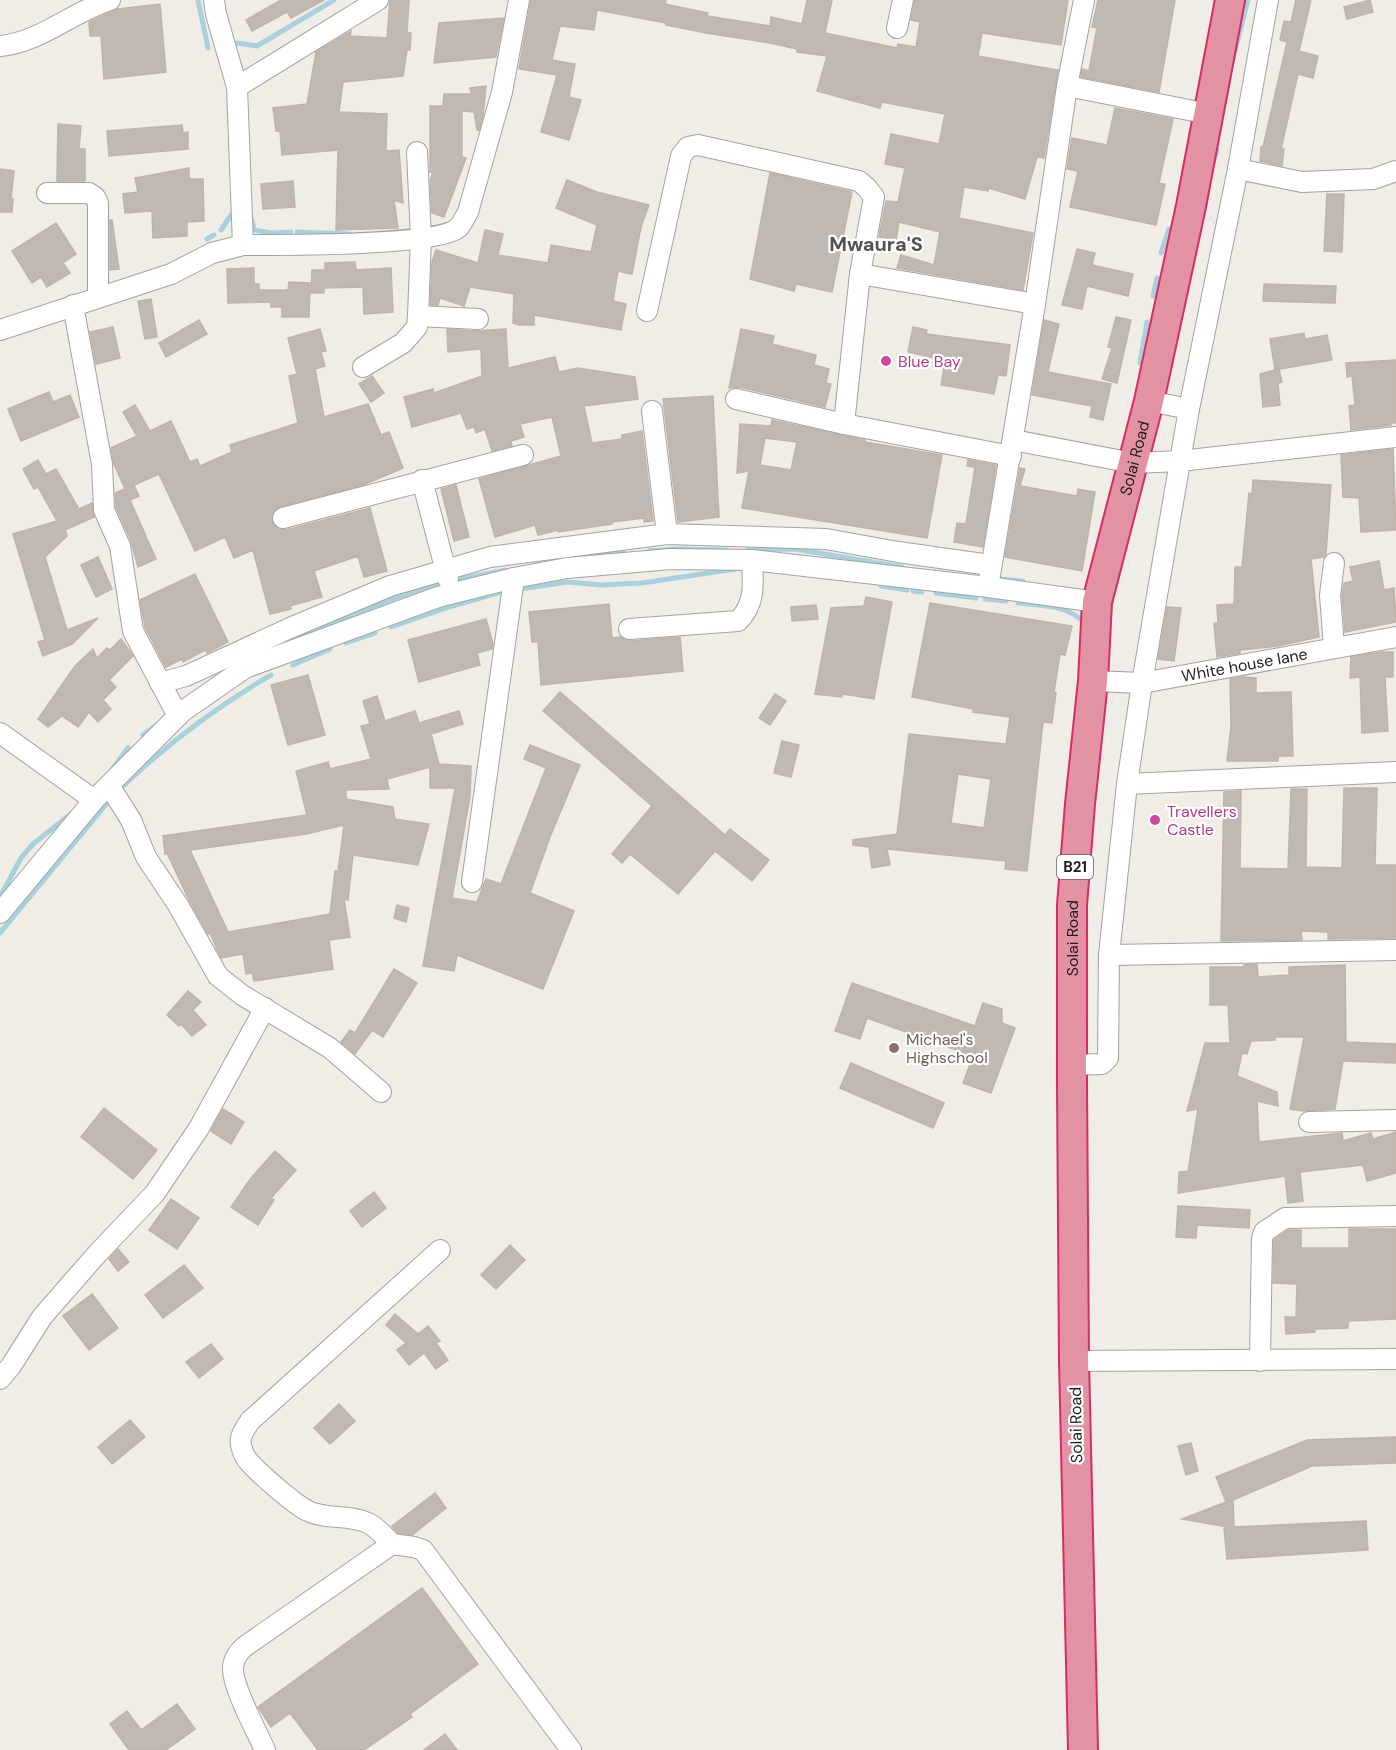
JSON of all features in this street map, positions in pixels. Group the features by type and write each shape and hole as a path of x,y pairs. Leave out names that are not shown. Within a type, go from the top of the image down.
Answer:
{"highway":[{"name":"Solai Road","path":"1083,1750 1074,1361 1072,1065 1072,905 1080,804 1093,681 1097,602 1149,401 1209,114 1230,0"}],"street":[{"path":"0,46 50,30 92,6 110,0"},
{"path":"214,0 237,87 243,245"},
{"path":"237,87 378,0"},
{"path":"0,330 171,274 212,253 243,245 308,245 422,238 443,236 459,228 468,212 502,92 519,0"},
{"path":"897,28 903,0"},
{"path":"988,587 1035,304 1067,87 1084,0"},
{"path":"1072,1065 1102,1064 1108,1058 1109,955 1127,784 1142,683 1189,409 1238,169 1268,0"},
{"path":"1067,87 1209,114"},
{"path":"647,311 681,156 688,147 698,145 858,181 874,197 860,274 844,424"},
{"path":"363,367 403,343 417,327 422,238 417,152"},
{"path":"1238,169 1302,182 1372,179 1396,171"},
{"path":"47,193 89,193 98,203 98,297"},
{"path":"860,274 1035,304"},
{"path":"73,305 102,464 104,510 120,546 133,631 178,716"},
{"path":"418,316 478,319"},
{"path":"736,399 844,424 1133,463 1180,461 1396,436"},
{"path":"1149,401 1189,409"},
{"path":"652,411 667,534"},
{"path":"283,518 523,454"},
{"path":"422,480 453,593"},
{"path":"160,683 186,676 290,628 390,586 445,568 490,557 667,534 826,539 990,565"},
{"path":"0,913 94,800 110,787 178,716 245,668 453,593 567,568 670,559 752,560 1097,602"},
{"path":"629,629 738,621 747,612 752,595 752,560"},
{"path":"1334,563 1330,595 1334,647"},
{"path":"472,882 514,578"},
{"name":"White house lane","path":"1093,681 1142,683 1396,637"},
{"path":"0,733 94,800"},
{"path":"1127,784 1396,772"},
{"path":"110,787 130,820 146,857 178,905 218,976 242,995 330,1048 381,1092"},
{"path":"1109,955 1396,950"},
{"path":"4,1365 42,1317 154,1193 199,1128 265,1008"},
{"path":"1309,1122 1396,1120"},
{"path":"1260,1361 1264,1232 1285,1218 1396,1216"},
{"path":"392,1544 378,1529 366,1522 350,1518 326,1517 307,1511 249,1462 242,1449 241,1438 250,1421 440,1250"},
{"path":"1074,1361 1396,1359"},
{"path":"265,1750 235,1682 232,1669 235,1658 244,1647 392,1544 414,1546 423,1550 571,1750"}],"building":[{"path":"281,0 324,0 291,18 287,12 252,31 246,20"},
{"path":"390,0 409,0 407,33 411,33 410,50 407,50 403,76 343,82 339,112 387,114 386,151 399,150 403,203 394,200 398,228 336,230 338,150 282,155 280,131 276,131 273,108 307,104 316,52 351,31 350,36 387,38"},
{"path":"531,0 666,0 665,4 708,13 707,16 770,26 771,17 802,24 807,0 832,0 825,33 897,48 898,44 916,47 920,22 911,20 915,0 1068,0 1061,45 982,33 978,56 1058,70 1044,158 1037,157 1025,199 989,188 988,191 964,187 959,218 1033,233 1023,290 897,268 901,255 934,265 940,232 899,222 896,240 879,237 886,201 898,202 905,168 885,164 891,134 939,144 945,114 882,102 880,108 817,91 827,56 797,52 797,49 770,43 706,33 597,10 594,30 560,26 552,60 575,64 569,97 581,100 569,140 541,132 557,75 519,69"},
{"path":"1098,0 1175,0 1159,92 1081,77 1082,69 1089,71 1097,28 1092,27"},
{"path":"1296,0 1311,0 1299,51 1318,56 1313,78 1298,74 1281,149 1284,149 1282,166 1260,161 1261,147 1263,147 1287,42 1280,40 1284,21 1291,22"},
{"path":"1370,0 1373,12 1347,19 1344,7"},
{"path":"160,4 166,72 104,79 101,36 90,36 89,22 118,9"},
{"path":"504,18 496,57 434,63 439,23"},
{"path":"486,86 479,130 477,130 474,112 462,111 462,157 466,158 444,217 432,213 430,106 443,106 444,94 471,94 470,88"},
{"path":"1115,108 1173,119 1159,183 1165,184 1156,225 1070,207 1078,171 1067,169 1072,138 1107,145"},
{"path":"58,124 81,126 79,149 85,149 85,181 57,181"},
{"path":"182,125 183,133 188,132 188,149 109,156 107,131"},
{"path":"189,168 189,179 203,179 204,221 187,222 187,236 153,238 152,211 125,213 123,194 138,192 135,178"},
{"path":"0,169 14,171 12,212 0,212"},
{"path":"770,173 852,192 832,292 796,284 794,291 750,279"},
{"path":"567,180 597,192 649,205 641,227 632,274 618,271 613,301 626,304 621,330 534,315 534,325 519,325 513,323 514,294 470,287 464,306 440,298 438,305 430,305 432,262 436,250 478,263 485,230 503,234 498,255 548,263 551,245 591,252 597,225 556,208"},
{"path":"293,181 295,207 263,209 261,184"},
{"path":"1327,194 1344,194 1342,252 1324,251"},
{"path":"110,220 112,220 119,269 110,270"},
{"path":"56,223 76,254 63,263 70,273 47,287 41,277 32,283 12,251"},
{"path":"1077,249 1095,253 1092,265 1133,274 1128,296 1087,286 1082,309 1062,305"},
{"path":"355,262 356,270 391,268 393,312 364,314 363,287 324,288 324,293 311,293 312,270 325,270 325,263"},
{"path":"254,268 254,284 259,284 259,290 288,290 289,282 310,283 309,317 282,317 282,307 271,307 271,302 228,303 227,269"},
{"path":"1264,284 1336,286 1335,303 1263,301"},
{"path":"151,299 157,337 145,339 138,301"},
{"path":"1116,317 1131,320 1117,383 1102,379 1112,348 1108,347"},
{"path":"199,320 207,334 166,357 159,343"},
{"path":"1044,320 1059,324 1048,372 1111,384 1103,420 1090,417 1092,406 1032,395"},
{"path":"113,327 120,358 96,364 90,332"},
{"path":"913,327 927,330 926,334 1010,345 1006,376 998,375 994,394 941,385 944,368 933,367 934,358 908,352"},
{"path":"320,329 326,351 321,352 325,366 315,369 324,417 368,404 381,435 389,432 403,468 363,485 279,507 272,514 272,522 279,529 286,530 370,508 387,571 364,577 358,556 314,571 322,597 270,614 253,550 234,558 225,537 195,551 159,474 134,485 139,496 130,500 156,559 138,567 131,541 116,507 115,493 125,489 114,464 111,448 137,436 123,412 135,405 150,431 171,421 190,462 197,459 200,466 232,452 230,445 298,423 289,376 297,374 288,338"},
{"path":"447,329 471,331 506,329 508,368 555,357 559,372 578,368 635,377 638,399 584,406 592,443 622,439 622,435 642,431 653,521 644,522 644,518 538,535 535,525 495,537 479,479 561,456 552,417 520,424 524,437 511,441 512,446 492,451 485,429 476,433 474,427 467,429 461,413 412,427 404,397 433,389 434,393 482,376 481,349 448,352"},
{"path":"741,329 774,336 772,344 816,355 814,365 829,369 826,383 831,384 825,407 739,387 729,388"},
{"path":"1304,333 1305,339 1327,335 1332,360 1275,370 1270,339"},
{"path":"1396,360 1396,423 1351,430 1349,406 1355,405 1352,376 1347,377 1346,363"},
{"path":"1279,369 1282,382 1278,383 1280,405 1263,407 1260,374"},
{"path":"372,376 384,393 371,402 359,384"},
{"path":"49,392 53,402 70,395 79,417 21,441 8,409"},
{"path":"713,396 719,517 678,522 663,399"},
{"path":"772,420 865,440 865,442 942,455 927,538 742,508 749,471 737,473 740,424 771,426","holes":["765,438 797,442 791,470 760,465"]},
{"path":"1393,449 1396,530 1361,532 1359,498 1343,497 1341,455"},
{"path":"38,460 46,474 56,469 79,509 92,503 94,517 65,530 67,536 45,557 67,630 98,618 72,644 43,656 38,642 45,640 13,534 57,521 38,487 34,489 23,469"},
{"path":"968,460 996,465 983,547 954,542 957,523 966,524 975,467 967,466"},
{"path":"1020,468 1025,469 1020,486 1077,496 1078,489 1095,492 1082,571 1005,557"},
{"path":"1253,480 1331,485 1326,554 1324,557 1311,559 1319,637 1278,646 1240,650 1240,653 1217,657 1214,623 1218,623 1217,605 1234,604 1235,567 1242,567 1249,493 1252,494"},
{"path":"456,485 469,537 454,541 441,489"},
{"path":"98,557 112,589 96,597 81,565"},
{"path":"1379,561 1384,590 1394,588 1396,622 1345,632 1342,595 1344,583 1353,581 1350,567"},
{"path":"195,574 228,642 207,653 205,650 183,662 182,659 166,667 145,627 140,600"},
{"path":"866,597 892,602 874,699 843,694 842,697 815,694 831,608 864,606"},
{"path":"930,603 1072,626 1065,655 1060,654 1052,723 1043,722 1027,871 1005,869 1006,861 887,849 890,865 872,868 869,847 853,845 853,840 897,834 909,734 1006,744 1010,717 973,712 973,709 912,697","holes":["958,774 991,779 984,828 951,823"]},
{"path":"609,604 612,638 621,637 630,641 680,637 683,671 541,685 538,642 532,642 529,612"},
{"path":"816,605 818,619 792,621 791,607"},
{"path":"1167,607 1181,608 1174,661 1158,659"},
{"path":"486,619 493,644 492,649 477,653 480,665 419,682 408,640"},
{"path":"121,639 133,656 109,680 116,687 103,700 111,709 98,722 89,712 78,727 62,716 48,727 38,719 75,666 93,649 97,658"},
{"path":"1393,652 1393,677 1385,677 1388,731 1362,733 1360,677 1350,678 1351,657"},
{"path":"308,675 325,735 288,745 271,685"},
{"path":"1256,678 1256,693 1291,692 1293,756 1278,756 1278,761 1227,761 1231,726 1230,679"},
{"path":"560,692 725,835 730,829 769,860 752,881 715,851 678,894 630,854 622,863 612,854 652,806 543,711"},
{"path":"775,694 786,701 770,725 759,718"},
{"path":"377,696 385,721 415,711 419,723 459,711 463,724 431,734 439,764 471,766 470,797 452,898 477,902 486,879 501,884 546,768 524,759 530,745 580,765 530,893 574,911 543,989 457,955 454,971 423,966 455,788 430,788 430,767 387,779 389,789 346,790 346,799 393,807 395,819 429,824 418,865 353,855 348,900 344,899 350,937 329,940 333,969 254,981 252,973 246,974 243,954 221,958 210,933 208,934 188,898 167,853 165,854 163,836 307,815 296,771 328,762 330,769 371,759 361,726 370,724 363,701","holes":["344,825 338,871 335,871 330,914 228,932 190,850 306,834"]},
{"path":"782,741 799,745 791,777 774,773"},
{"path":"1344,788 1377,788 1375,865 1396,865 1396,938 1328,939 1328,932 1301,931 1302,940 1221,941 1224,792 1241,791 1240,868 1288,869 1291,789 1307,789 1306,867 1342,868"},
{"path":"397,905 409,908 406,922 394,918"},
{"path":"1257,964 1258,977 1289,975 1289,967 1345,965 1346,1042 1396,1044 1396,1063 1343,1061 1335,1109 1304,1111 1290,1109 1304,1037 1275,1037 1275,1040 1251,1041 1247,1054 1242,1053 1237,1076 1277,1092 1278,1106 1257,1101 1259,1142 1342,1133 1343,1141 1371,1133 1373,1139 1396,1132 1396,1173 1367,1181 1363,1165 1300,1172 1303,1201 1288,1203 1285,1176 1178,1193 1179,1172 1188,1171 1198,1109 1187,1111 1205,1043 1230,1043 1228,1005 1210,1005 1210,967 1244,967 1244,965"},
{"path":"394,969 417,983 383,1037 372,1030 355,1054 341,1042 350,1030 355,1033"},
{"path":"852,983 975,1026 983,1003 1002,1009 1002,1023 1015,1028 991,1093 963,1083 973,1056 867,1018 860,1039 835,1031"},
{"path":"188,991 201,1002 193,1010 206,1025 192,1036 181,1024 179,1026 167,1015"},
{"path":"851,1063 944,1103 933,1128 840,1088"},
{"path":"104,1108 157,1150 133,1179 81,1137"},
{"path":"223,1109 244,1122 231,1144 211,1131"},
{"path":"275,1151 296,1170 271,1198 274,1200 258,1225 231,1207 251,1178"},
{"path":"374,1192 386,1208 362,1227 350,1211"},
{"path":"171,1199 199,1218 177,1249 149,1230"},
{"path":"1178,1206 1250,1210 1249,1228 1197,1225 1196,1238 1176,1237"},
{"path":"1349,1229 1396,1229 1396,1319 1348,1321 1348,1328 1314,1329 1315,1332 1286,1334 1285,1317 1296,1317 1297,1284 1273,1283 1274,1240 1289,1230 1301,1230 1301,1248 1349,1248"},
{"path":"510,1245 525,1260 496,1289 481,1275"},
{"path":"118,1249 129,1262 118,1271 109,1259"},
{"path":"184,1265 203,1288 163,1318 145,1295"},
{"path":"92,1294 118,1328 89,1350 63,1316"},
{"path":"395,1314 418,1334 428,1326 440,1341 436,1343 448,1360 436,1369 424,1353 409,1365 397,1350 406,1343 386,1325"},
{"path":"211,1344 223,1359 199,1378 186,1362"},
{"path":"339,1404 355,1421 330,1444 314,1428"},
{"path":"130,1420 145,1437 112,1464 98,1447"},
{"path":"1396,1437 1396,1463 1312,1466 1233,1500 1234,1527 1366,1521 1368,1550 1227,1559 1224,1528 1228,1527 1182,1519 1226,1502 1216,1477 1307,1440"},
{"path":"1191,1443 1198,1471 1186,1475 1178,1446"},
{"path":"435,1493 446,1508 412,1535 398,1533 392,1526"},
{"path":"422,1588 478,1664 410,1714 412,1717 364,1750 318,1750 290,1713 271,1727 258,1707"},
{"path":"177,1704 195,1729 166,1750 129,1750 110,1724 127,1711 141,1730"},
{"path":"445,1734 457,1750 424,1750"}],"waterway":[{"path":"198,0 208,48"},
{"path":"237,43 257,46 334,0"},
{"path":"1232,62 1248,0"},
{"path":"1213,163 1217,150"},
{"path":"221,230 231,215"},
{"path":"252,220 254,230 271,233 291,232"},
{"path":"1161,253 1169,229"},
{"path":"297,232 349,234"},
{"path":"207,239 214,235"},
{"path":"1153,296 1157,278"},
{"path":"1140,363 1147,322"},
{"path":"747,550 795,549 902,567"},
{"path":"649,551 726,550"},
{"path":"571,558 624,553"},
{"path":"520,589 568,582 601,585 642,583 735,569"},
{"path":"454,580 506,570"},
{"path":"1000,579 1023,581"},
{"path":"300,637 390,600 438,584"},
{"path":"881,586 907,590"},
{"path":"913,591 922,592"},
{"path":"391,627 501,592"},
{"path":"936,593 976,598"},
{"path":"985,599 1006,601"},
{"path":"1018,603 1063,609 1078,617 1085,624"},
{"path":"346,643 375,633"},
{"path":"293,665 330,649"},
{"path":"122,787 193,726 271,675"},
{"path":"143,735 158,724"},
{"path":"113,768 128,748"},
{"path":"0,933 108,802"},
{"path":"0,897 21,858 33,844 72,813"}],"place":[{"name":"Blue Bay","path":"886,361"},
{"name":"Travellers Castle","path":"1155,820"},
{"name":"Michael's Highschool","path":"894,1048"}],"district":[{"name":"Mwaura'S","path":"876,244"}]}
